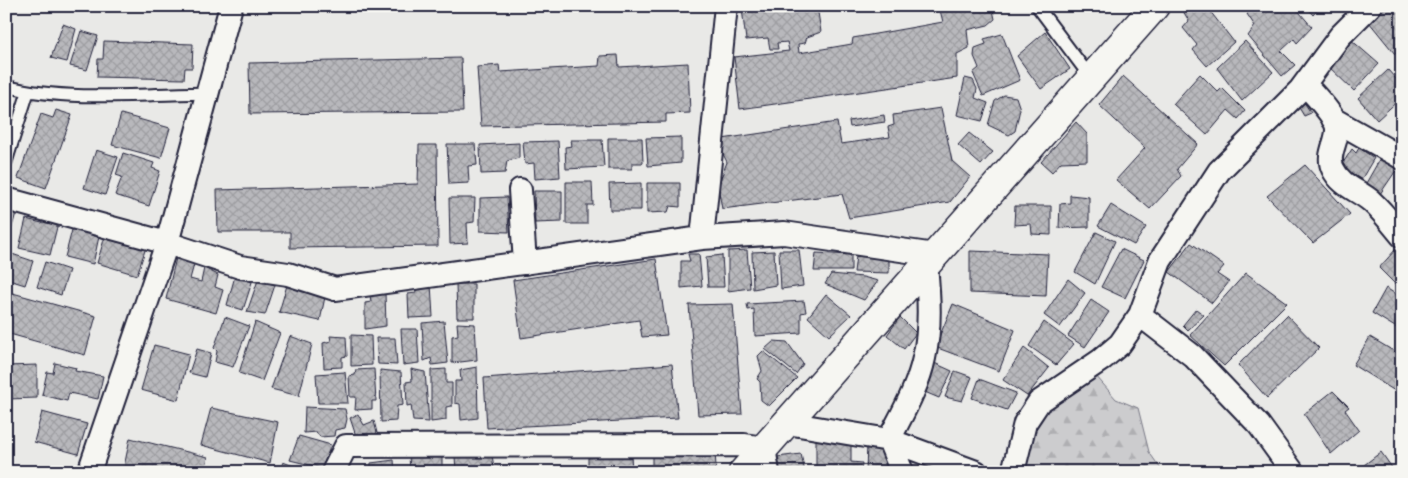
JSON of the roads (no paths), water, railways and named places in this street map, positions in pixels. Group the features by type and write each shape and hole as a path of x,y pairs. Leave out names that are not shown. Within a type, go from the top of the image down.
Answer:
{"street":[{"path":"89,472 167,243 231,6"},
{"path":"702,238 726,6"},
{"path":"742,472 766,460 787,423 1154,6"},
{"path":"1013,472 1025,423 1039,402 1102,360 1120,344 1140,315 1160,261 1219,171 1305,84 1340,36 1370,6"},
{"path":"1305,84 1333,119 1337,127 1330,158 1332,168 1346,186 1381,210 1402,236"},
{"path":"1333,119 1402,158"},
{"path":"520,190 525,263"},
{"path":"6,199 167,243 240,267 288,274 335,289 702,238 784,234 931,260"},
{"path":"902,472 889,440 910,396 924,357 930,307 931,260"},
{"path":"1140,315 1200,363 1259,425 1293,472"},
{"path":"787,423 889,440 976,472"},
{"path":"333,472 346,446 744,444 766,460"}],"lane":[{"path":"1037,6 1091,78"},
{"path":"6,86 28,92 105,95 208,93"},
{"path":"6,162 28,92"}]}
